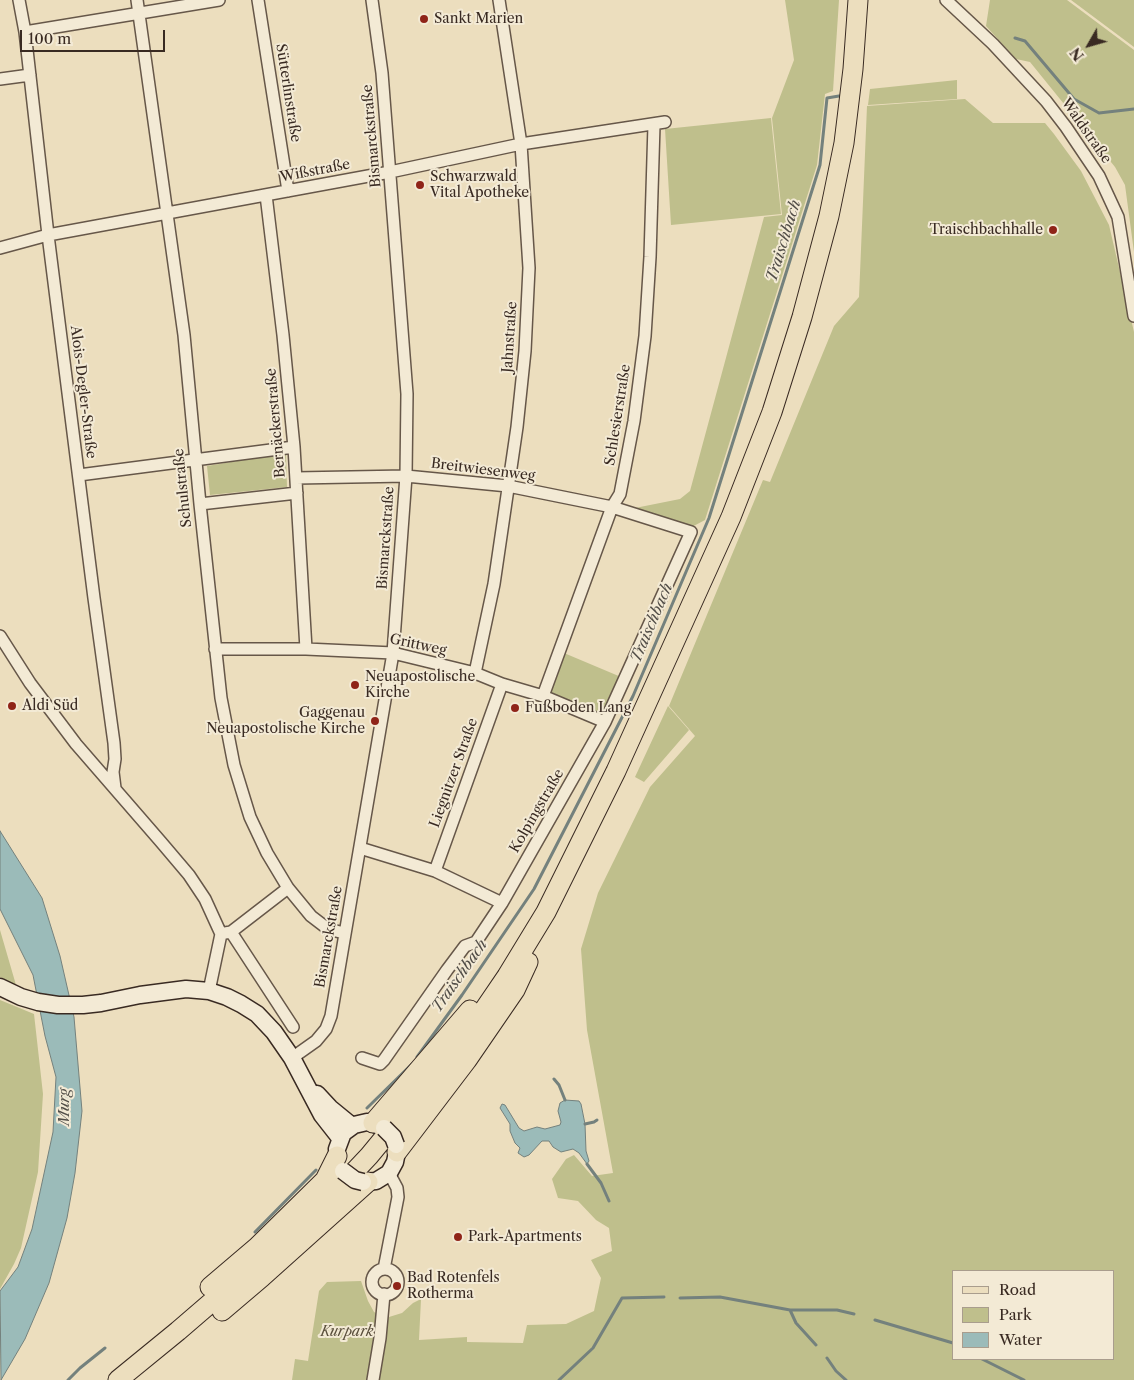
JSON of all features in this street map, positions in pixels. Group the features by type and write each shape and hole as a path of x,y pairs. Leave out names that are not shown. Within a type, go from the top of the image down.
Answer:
{"main road":[{"path":"125,1378 302,1225 369,1156 449,1059 507,976 546,912 616,771 727,526 772,412 802,317 829,216 844,143 853,69 858,0"},
{"path":"379,1126 469,1012 522,936 546,912"},
{"path":"397,1148 467,1060 515,990 538,940 546,912"},
{"path":"125,1378 140,1349 256,1247 325,1180 340,1155"},
{"path":"125,1378 191,1337 262,1277 365,1182"}],"street":[{"name":"Alois-Degler-Straße","path":"19,0 26,32 48,235 114,743 115,759 113,772 115,788"},
{"name":"Schulstraße","path":"137,0 184,335 215,649 221,698 234,766 255,828 267,853 288,888 311,916 328,930 344,934"},
{"path":"26,32 218,0"},
{"name":"Sütterlinstraße","path":"258,0 288,191"},
{"name":"Bismarckstraße","path":"295,1063 326,1030 331,1016 393,653 406,476 407,394 382,74 372,0"},
{"name":"Jahnstraße","path":"475,673 494,584 517,427 529,277 522,144 499,0"},
{"name":"Waldstraße","path":"946,0 992,44 1046,101 1099,176 1118,217 1128,290 1134,316"},
{"path":"0,79 30,75"},
{"name":"Wißstraße","path":"0,248 48,235 390,172 522,144 660,123"},
{"name":"Schlesierstraße","path":"543,696 612,507 620,494 634,422 645,336 660,123"},
{"name":"Bernäckerstraße","path":"266,195 294,447 306,649"},
{"path":"79,475 294,447"},
{"name":"Breitwiesenweg","path":"296,478 406,476 508,486 612,507 691,532"},
{"path":"200,504 297,493"},
{"name":"Kolpingstraße","path":"362,1058 380,1064 384,1060 447,970 466,946 476,942 502,903 605,722 691,532"},
{"path":"0,636 30,683 70,737 189,876 226,933 293,1027"},
{"name":"Grittweg","path":"215,649 306,649 393,653 475,673 502,684 543,696 605,722"},
{"name":"Liegnitzer Straße","path":"435,871 502,684"},
{"path":"360,848 435,871 502,903"},
{"path":"210,991 226,933 288,888"},
{"path":"0,987 21,997 58,1005 101,1003 178,990 210,991 242,1004 257,1014 274,1032 312,1088 330,1108 352,1126"},
{"path":"295,1063 322,1115 348,1176 365,1182 376,1181 389,1173 395,1162 397,1148 393,1137 379,1126 360,1123 343,1133 340,1155"},
{"path":"384,1269 398,1197 397,1188 389,1173"},
{"path":"384,1269 392,1271 398,1282 392,1293 384,1294 376,1291 373,1280 376,1273 384,1269"},
{"path":"373,1380 380,1338 384,1294"}],"green space":[{"path":"785,0 839,0 833,91 825,94 817,165 705,520 688,529 635,511 635,508 680,499 690,491 764,217 782,215 772,118 794,60"},
{"path":"990,0 1067,0 1134,50 1134,252 1125,185 1115,167 1030,62 1016,59 986,26"},
{"path":"1071,0 1134,0 1134,47"},
{"path":"957,80 957,99 868,105 870,89"},
{"name":"Kurpark","path":"965,99 993,123 1045,123 1081,171 1109,225 1134,332 1134,1380 292,1380 295,1359 308,1361 319,1291 327,1282 361,1281 374,1312 382,1316 389,1317 402,1313 413,1303 421,1299 419,1340 467,1337 467,1342 523,1343 527,1325 566,1324 594,1311 601,1278 591,1260 612,1251 609,1228 596,1220 578,1201 558,1198 552,1179 566,1159 574,1155 592,1176 613,1173 587,1030 581,949 598,893 650,787 695,736 669,706 763,480 770,482 834,326 859,297 867,106"},
{"path":"771,118 781,214 671,225 665,129"},
{"path":"286,453 287,487 210,495 207,466"},
{"path":"564,653 621,677 603,714 550,692"},
{"path":"668,706 689,730 644,782 635,777"},
{"path":"0,930 16,985 0,977"},
{"path":"0,1000 34,1014 43,1094 38,1172 21,1248 0,1289"}],"water":[{"name":"Murg","path":"0,831 42,898 60,956 74,1017 82,1111 75,1173 67,1218 49,1283 25,1339 1,1380 0,1291 18,1267 32,1229 53,1132 56,1077 45,1036 33,975 0,909"},
{"path":"565,1100 579,1101 581,1104 585,1124 586,1151 589,1161 587,1164 579,1153 573,1149 561,1152 553,1147 549,1141 542,1141 529,1155 524,1157 518,1153 520,1148 515,1143 510,1131 510,1124 500,1108 502,1104 505,1105 519,1128 524,1131 537,1127 545,1129 560,1125 558,1111 560,1103"}],"waterway":[{"name":"Traischbach","path":"1015,38 1025,41 1074,99 1099,113 1134,109"},
{"name":"Traischbach","path":"417,1057 534,889 633,696 709,518 820,165 827,98 839,96"},
{"name":"Traischbach","path":"367,1108 412,1064"},
{"path":"554,1079 559,1085 565,1100"},
{"path":"585,1124 597,1120"},
{"path":"587,1164 601,1183 609,1201"},
{"name":"Traischbach","path":"255,1232 316,1170"},
{"path":"559,1380 593,1348 622,1298 664,1297"},
{"path":"680,1298 720,1297 790,1310 837,1310 854,1314"},
{"path":"790,1310 796,1323 816,1345"},
{"path":"875,1320 952,1343"},
{"name":"Traischbach","path":"68,1380 105,1348"},
{"path":"827,1358 836,1371 846,1380"},
{"path":"984,1360 1024,1380"}],"place":[{"name":"Sankt Marien","path":"424,19"},
{"name":"Schwarzwald Vital Apotheke","path":"420,185"},
{"name":"Traischbachhalle","path":"1053,230"},
{"name":"Neuapostolische Kirche","path":"355,685"},
{"name":"Aldi Süd","path":"12,706"},
{"name":"Fußboden Lang","path":"515,708"},
{"name":"Gaggenau Neuapostolische Kirche","path":"375,721"},
{"name":"Park-Apartments","path":"458,1237"},
{"name":"Bad Rotenfels Rotherma","path":"397,1286"}]}
